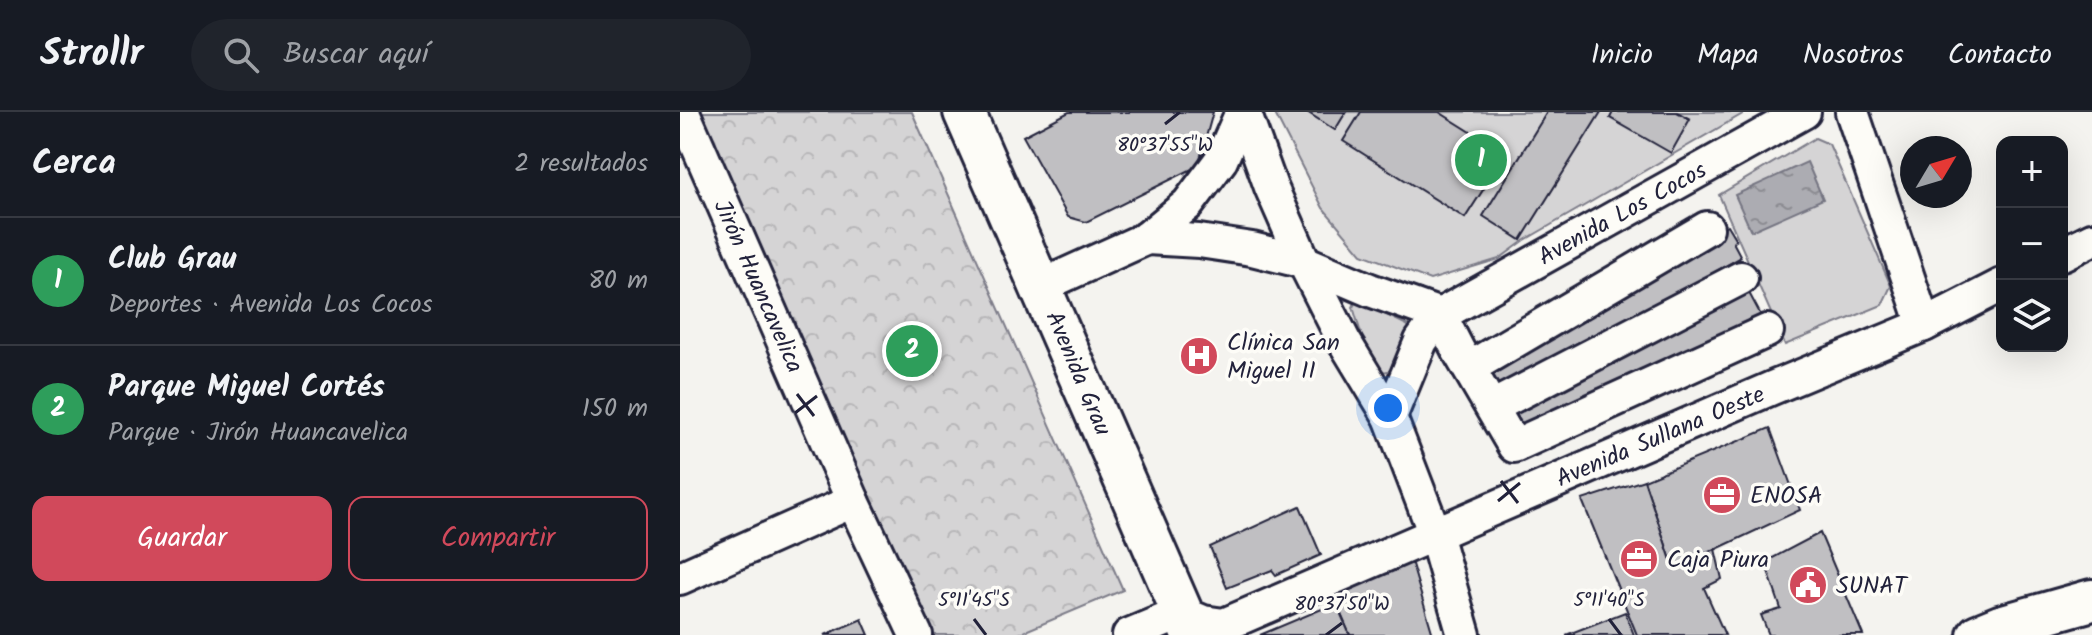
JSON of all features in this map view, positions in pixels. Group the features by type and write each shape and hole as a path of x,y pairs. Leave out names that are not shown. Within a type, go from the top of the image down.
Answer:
{"main road":[{"name":"Avenida Grau","path":"964,112 1187,624"},
{"path":"1978,635 2092,600"}],"street":[{"name":"Jirón Huancavelica","path":"683,112 853,501 916,635"},
{"path":"1041,286 1147,238 1188,204 1221,160 1243,112"},
{"path":"1243,112 1304,262 1344,341 1390,417 1435,534 1464,635"},
{"name":"Avenida Los Cocos","path":"1390,417 1421,341 1440,315 1804,112"},
{"path":"1852,112 1924,325"},
{"path":"1469,368 1707,228"},
{"path":"1147,238 1199,241 1252,249 1304,262 1440,315 1514,446 1767,331"},
{"path":"2068,251 2092,239"},
{"path":"1492,407 1741,278"},
{"name":"Avenida Sullana Oeste","path":"1187,624 1203,622 1224,625 1924,325 1996,288"},
{"path":"680,578 853,501"},
{"path":"1129,635 1187,624"}],"green space":[{"path":"702,112 912,112 1123,590 1016,635 930,635"},
{"path":"1274,112 1746,112 1525,240 1499,259 1430,280 1362,254 1323,208"},
{"path":"1815,138 1829,144 1891,286 1882,305 1785,345 1719,195"},
{"path":"1360,302 1412,330 1393,369 1382,371 1371,359 1353,307"}],"water":[{"path":"1807,162 1823,199 1751,231 1735,195"}],"building":[{"path":"1069,112 1213,112 1198,166 1086,222 1068,217 1023,136"},
{"path":"1307,112 1346,112 1335,130"},
{"path":"1361,112 1439,112 1506,154 1465,218 1343,141"},
{"path":"1547,112 1601,112 1521,240 1483,216"},
{"path":"1613,112 1677,112 1690,119 1671,153 1610,118"},
{"path":"1727,225 1741,257 1500,394 1484,366"},
{"path":"1748,291 1763,319 1521,432 1509,405"},
{"name":"ENOSA","path":"1770,428 1800,510 1674,569 1644,480"},
{"name":"Caja Piura","path":"1644,480 1674,569 1715,549 1722,579 1704,588 1725,635 1637,635 1582,500"},
{"path":"1300,506 1321,555 1276,575 1272,570 1227,588 1210,547"},
{"name":"SUNAT","path":"1820,533 1863,635 1769,635 1761,615 1781,609 1765,562"},
{"path":"1411,561 1433,635 1350,635 1333,597"},
{"path":"1336,603 1350,635 1260,635"},
{"path":"1625,612 1634,635 1566,635"},
{"path":"862,619 869,635 825,635"}],"place":[{"name":"Club Grau","path":"1481,160"},
{"name":"Parque Miguel Cortés","path":"912,351"},
{"name":"Clínica San Miguel II","path":"1199,356"},
{"name":"ENOSA","path":"1722,495"},
{"name":"Caja Piura","path":"1639,559"},
{"name":"SUNAT","path":"1808,585"}]}
